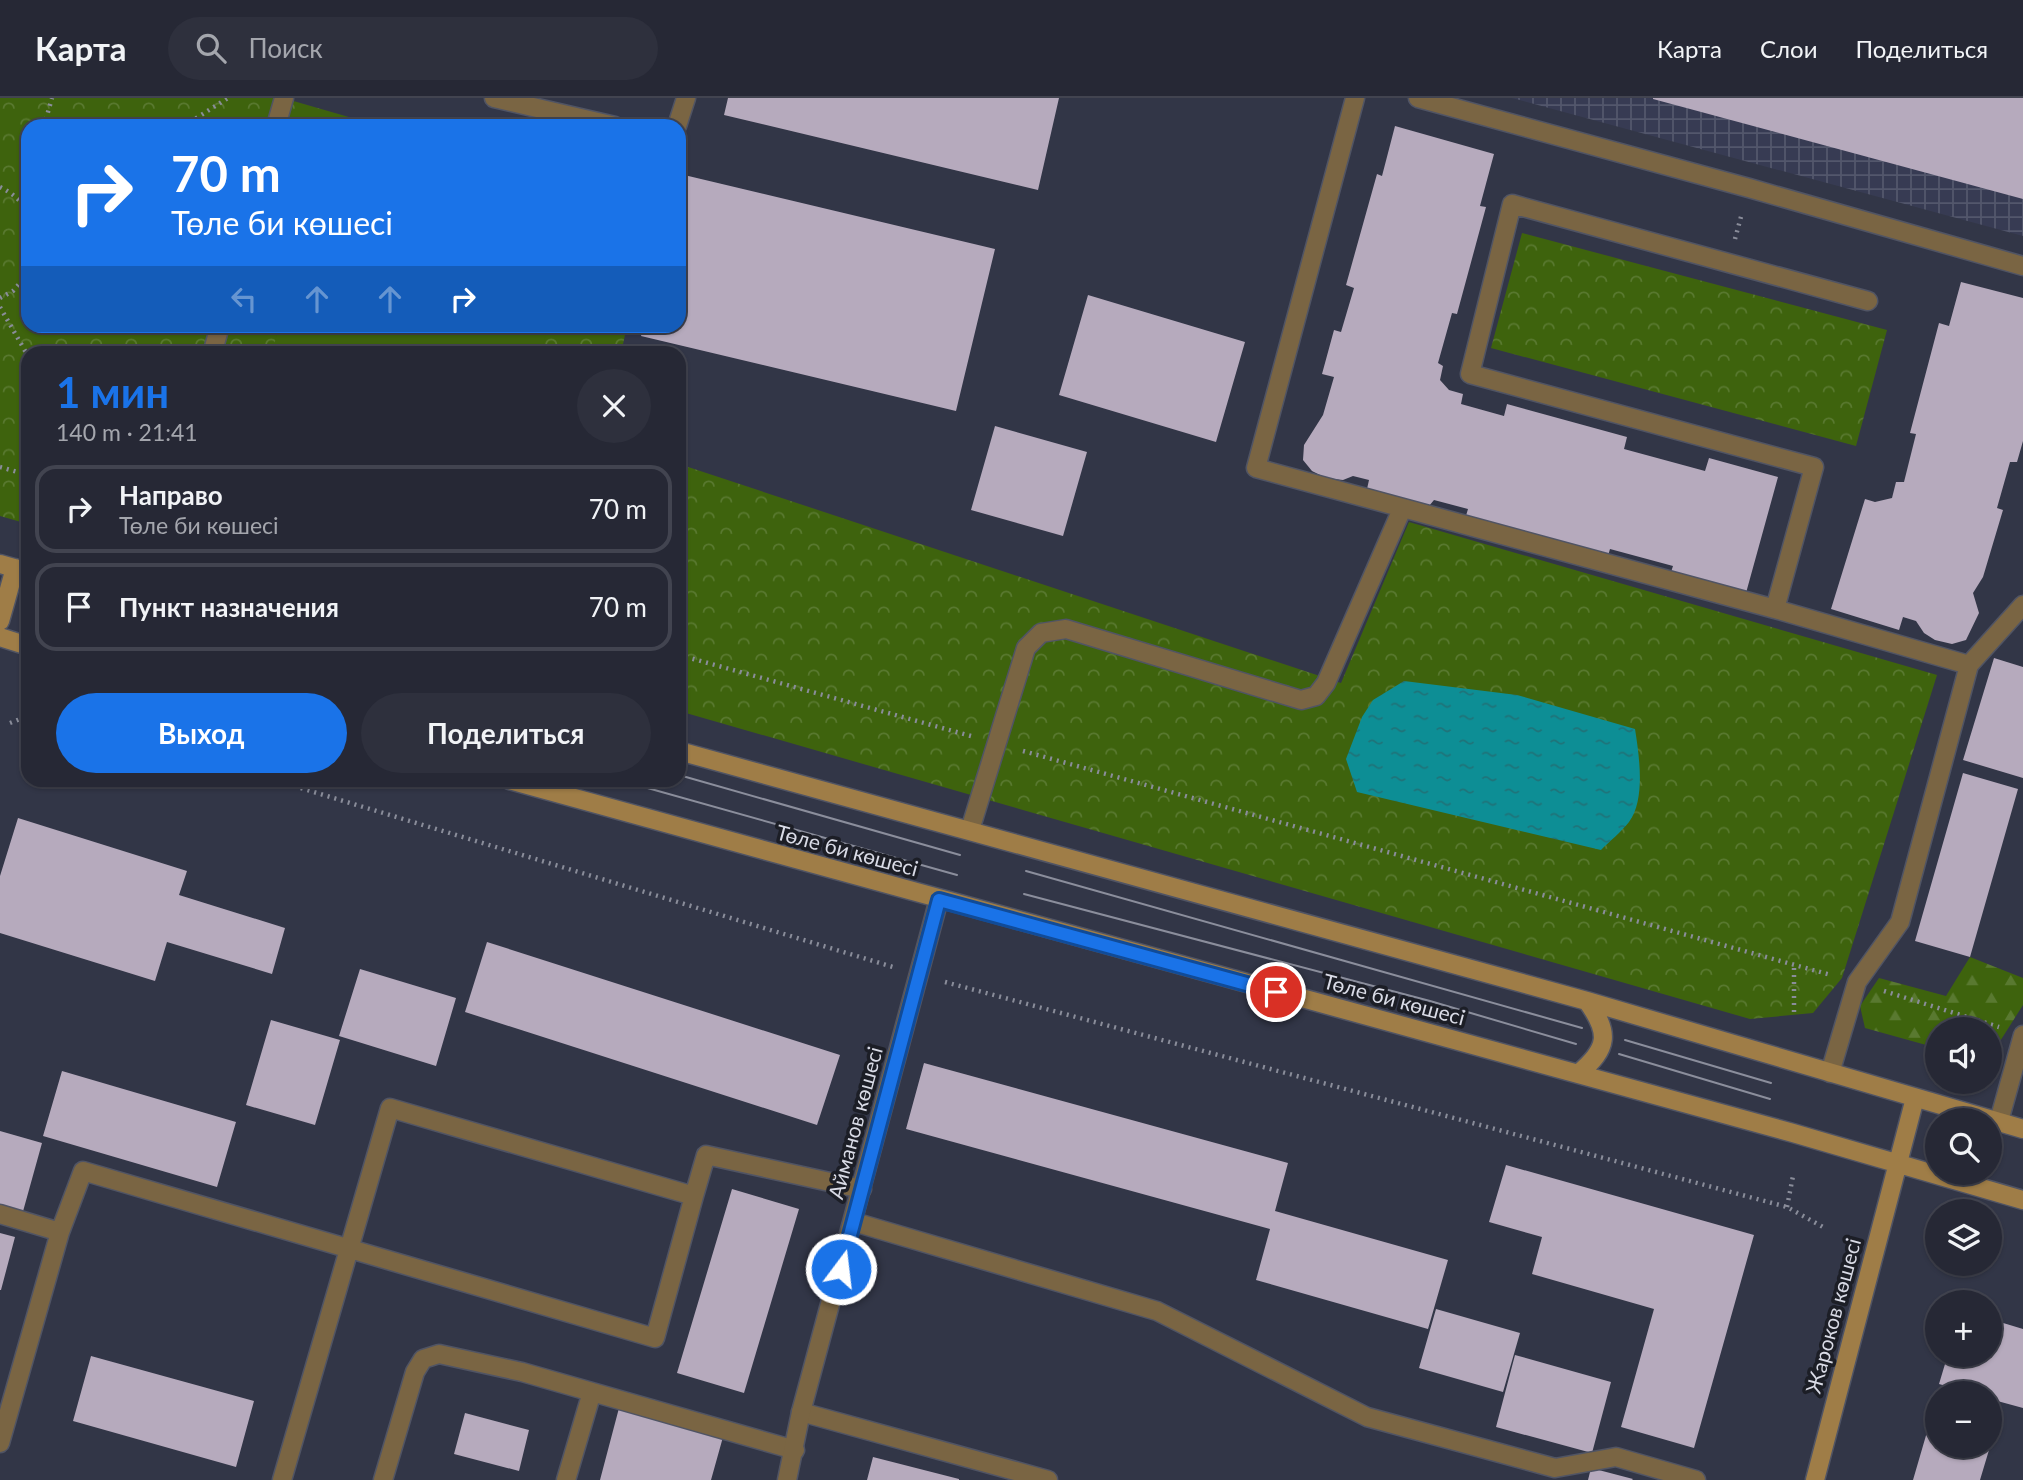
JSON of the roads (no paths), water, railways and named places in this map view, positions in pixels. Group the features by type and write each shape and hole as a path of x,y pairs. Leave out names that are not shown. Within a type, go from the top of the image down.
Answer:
{"main road":[{"path":"0,621 14,568"},
{"path":"0,637 21,644"},
{"path":"686,753 1587,1000 1951,1108"},
{"name":"Төле би көшесі","path":"534,787 2023,1199"},
{"path":"1578,1074 1595,1060 1602,1049 1603,1032 1599,1017 1587,1000"},
{"name":"Жароков көшесі","path":"1815,1480 1915,1098"},
{"path":"2002,1122 2023,1129"}],"street":[{"path":"278,119 284,98"},
{"path":"494,98 585,119"},
{"path":"679,119 686,98"},
{"path":"1355,98 1256,468 1775,609 1969,665"},
{"path":"1418,98 2023,266"},
{"path":"1775,609 1814,467 1470,374 1513,204 1868,301"},
{"path":"970,830 1026,648 1041,633 1066,629 1301,700 1316,696 1326,683 1402,509"},
{"path":"1830,1073 1857,982 1900,922 1969,665 2023,605"},
{"name":"Айманов көшесі","path":"787,1480 802,1412 939,900"},
{"path":"2000,1108 2015,1032"},
{"path":"282,1480 390,1108 694,1196"},
{"path":"0,1443 60,1231 83,1171 655,1338 706,1155 862,1189"},
{"path":"0,1214 60,1231"},
{"path":"854,1222 1157,1311 1367,1417 1554,1474 1616,1457 1696,1480"},
{"path":"383,1480 415,1372 424,1360 439,1354 522,1373 795,1450"},
{"path":"566,1480 592,1392"},
{"path":"802,1412 1048,1480"}],"water":[{"path":"1404,681 1517,695 1635,729 1639,789 1638,801 1629,822 1601,850 1357,792 1346,759 1362,717 1373,700"}],"tram line":[{"path":"686,777 960,855"},
{"path":"644,787 957,875"},
{"path":"1026,871 1582,1028"},
{"path":"1024,894 1430,1001 1576,1044"},
{"path":"1625,1040 1771,1083"},
{"path":"1619,1054 1770,1099"}]}
